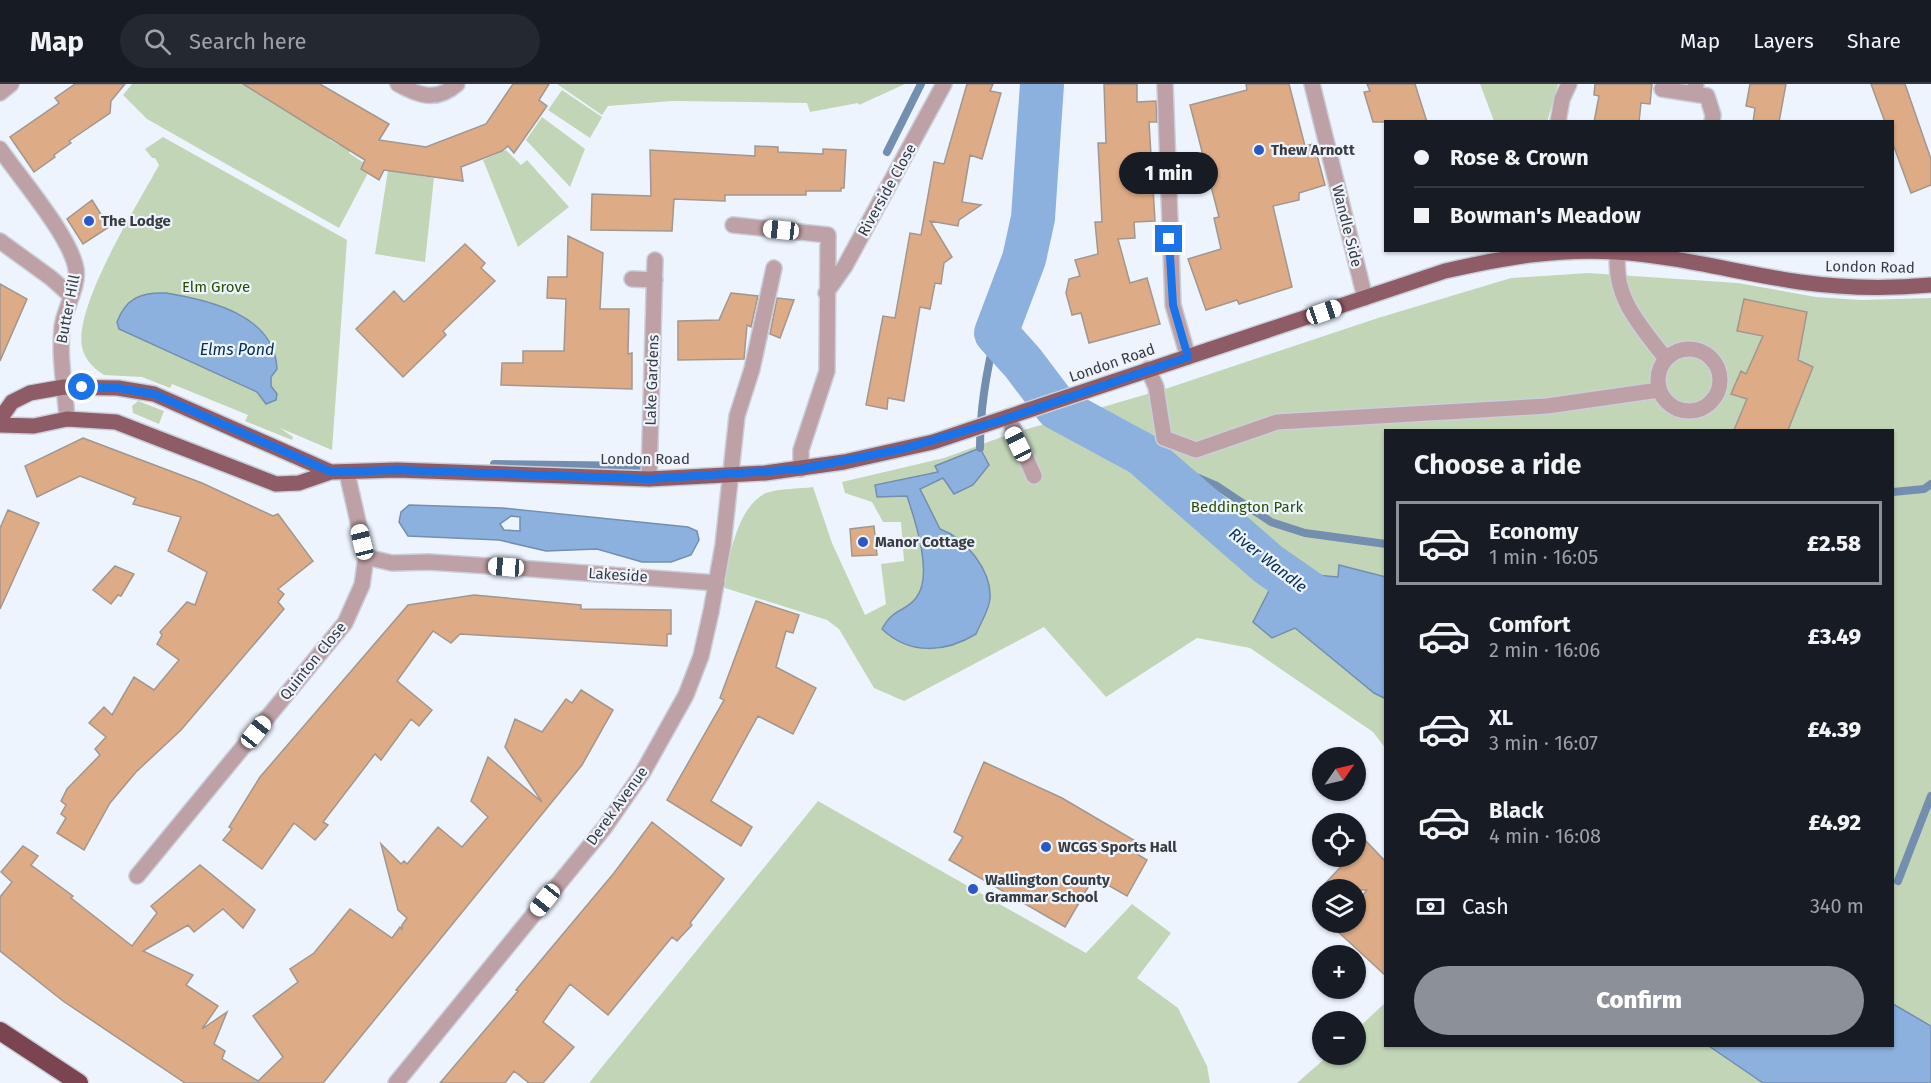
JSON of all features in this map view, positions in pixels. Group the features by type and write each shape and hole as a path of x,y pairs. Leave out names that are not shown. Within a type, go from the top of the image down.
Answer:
{"highway":[{"path":"0,1030 79,1083"}],"main road":[{"name":"London Road","path":"0,419 12,402 22,396 64,387 118,388 154,394 331,472 397,470 649,479 731,476 801,469 903,449 972,429 1445,271 1520,255 1550,252"},
{"name":"London Road","path":"1618,252 1801,282 1885,288 1931,285"},
{"name":"London Road","path":"0,425 34,426 67,419 117,422 276,484 299,483 331,472"}],"street":[{"path":"0,93 11,84"},
{"path":"398,84 414,93 428,97 442,94 457,84"},
{"name":"Riverside Close","path":"826,293 856,246 944,84"},
{"path":"1166,84 1169,261 1173,305 1188,357"},
{"name":"Wandle Side","path":"1312,84 1365,298"},
{"path":"1558,120 1562,99 1569,84"},
{"path":"1662,88 1695,89 1707,96 1712,120"},
{"name":"Butter Hill","path":"0,149 67,244 77,276 62,324 60,350 67,419"},
{"path":"733,225 828,235 827,371 801,450 801,469"},
{"path":"0,241 51,278 70,295"},
{"path":"1618,252 1616,272 1622,296 1666,359"},
{"name":"Lake Gardens","path":"649,479 655,260"},
{"name":"Derek Avenue","path":"396,1083 605,827 643,772 686,695 701,656 717,583 737,416 752,369 774,268"},
{"path":"632,279 655,280"},
{"path":"1683,349 1703,352 1717,367 1719,387 1709,404 1690,412 1671,406 1659,390 1658,374 1666,359 1683,349"},
{"path":"1148,369 1156,387 1164,438 1196,450 1276,422 1547,406 1659,390"},
{"path":"1005,418 1034,476"},
{"name":"Quinton Close","path":"137,876 345,623 362,585 366,557 347,473"},
{"name":"Lakeside","path":"366,557 392,563 428,562 512,567 717,583"}],"green space":[{"path":"132,84 246,84 332,135 330,140 339,145 343,140 353,146 349,153 364,163 361,169 368,173 339,228 147,119 123,95"},
{"path":"557,84 905,84 859,105 858,103 810,112 807,103 673,101 608,106 602,115"},
{"path":"1480,84 1558,84 1548,120 1494,120"},
{"path":"562,90 602,117 590,138 548,110"},
{"path":"542,117 585,149 570,187 526,140"},
{"name":"Elm Grove","path":"163,137 347,240 332,450 280,428 293,437 292,440 245,421 248,415 172,384 170,388 142,377 104,375 87,360 82,347 82,329 88,306 97,281 123,229 159,165 145,149"},
{"path":"506,150 521,165 527,160 569,207 518,247 483,160"},
{"path":"388,170 434,178 425,262 375,254"},
{"name":"Beddington Park","path":"1588,273 1738,283 1816,297 1861,300 1931,298 1931,1083 1297,1083 1318,1065 1366,1065 1366,1021 1384,1004 1384,1047 1894,1047 1894,429 1384,429 1384,746 1373,732 1250,648 1197,638 1106,697 1044,627 904,701 874,688 839,629 827,620 725,588 728,563 736,534 741,521 756,499 771,491 813,487 832,543 865,615 886,604 881,564 904,561 901,522 883,522 872,502 845,493 842,482 944,458 1013,433 1168,388 1378,318 1511,278"},
{"path":"138,401 164,411 159,424 133,413 132,406"},
{"path":"818,801 1086,953 1132,904 1171,933 1137,978 1178,1008 1207,1066 1210,1083 589,1083"}],"water":[{"name":"Elms Pond","path":"166,293 201,300 237,313 265,335 273,351 277,369 271,377 271,386 277,394 276,400 266,404 257,392 119,329 117,322 130,302 142,295"},
{"path":"980,448 989,465 973,485 954,494 943,478 920,489 940,529 967,547 982,566 987,577 989,603 976,634 940,648 915,647 882,629 895,613 912,603 921,588 923,562 914,519 907,496 877,497 875,485 938,472 935,466"},
{"path":"409,505 502,508 688,527 697,531 699,540 691,555 671,562 642,562 597,549 546,551 499,540 408,536 399,522 401,512","holes":["511,516 520,517 520,531 504,530 500,524"]},
{"path":"1299,561 1304,574 1338,577 1339,565 1384,576 1384,698 1374,693 1295,628 1272,638 1253,622 1274,581 1268,564"},
{"path":"1894,1005 1931,1026 1931,1083 1763,1083 1710,1047 1894,1047"}],"building":[{"path":"75,84 125,84 111,101 110,113 69,141 71,143 34,172 10,137 59,103 55,98"},
{"path":"243,84 320,84 389,124 379,140 426,147 486,124 513,84 549,84 539,100 547,106 514,153 508,146 502,151 461,167 463,181 384,170 379,180 361,169 365,160"},
{"path":"967,84 993,84 990,91 1001,93 982,159 970,155 962,202 981,205 959,220 958,226 930,221 952,257 944,263 941,284 935,283 930,309 920,307 904,401 888,398 887,409 866,405 883,316 895,318 910,233 921,235 934,162 944,164"},
{"path":"1104,84 1137,84 1137,102 1156,101 1157,122 1149,122 1155,221 1134,222 1135,238 1118,239 1130,283 1147,278 1160,324 1089,343 1081,313 1072,315 1066,293 1069,279 1080,276 1075,260 1098,254 1095,222 1102,222 1098,143 1106,143"},
{"name":"Thew Arnott","path":"1246,84 1289,84 1305,146 1314,144 1325,185 1299,193 1299,200 1273,206 1292,287 1239,304 1237,300 1206,310 1188,259 1221,249 1214,218 1219,217 1190,105 1247,90"},
{"path":"1367,84 1415,84 1426,120 1373,122 1364,92 1370,91"},
{"path":"1595,84 1652,84 1650,104 1641,103 1639,120 1594,120 1599,96 1594,95"},
{"path":"1750,84 1786,84 1779,120 1753,120 1755,108 1746,106"},
{"path":"1871,84 1905,84 1931,159 1931,185 1911,193 1894,147 1894,120 1884,120"},
{"path":"755,146 778,147 778,152 823,154 823,149 846,150 844,188 841,188 841,191 806,191 806,195 725,195 725,201 674,199 672,231 591,230 592,194 651,196 650,150 755,156"},
{"name":"The Lodge","path":"92,200 109,227 83,244 67,219"},
{"path":"568,236 603,253 600,309 629,309 628,354 632,353 632,389 501,385 502,363 523,363 523,351 564,351 566,299 547,298 548,277 567,277"},
{"path":"465,244 485,263 481,268 495,281 443,331 446,335 403,377 356,329 394,291 404,302"},
{"path":"0,284 27,299 0,361"},
{"path":"731,293 758,296 751,327 747,325 744,359 678,360 678,321 719,320"},
{"path":"777,298 794,300 780,338 770,334"},
{"path":"1744,299 1807,312 1798,360 1813,367 1788,429 1734,429 1747,399 1731,394 1741,371 1746,374 1763,336 1737,331"},
{"path":"83,438 202,483 273,516 278,514 313,561 278,589 284,594 278,602 284,609 181,730 136,772 110,803 84,850 57,833 66,818 61,814 66,805 61,801 67,789 100,755 95,749 106,737 89,723 104,707 112,715 134,677 154,690 179,660 157,644 162,635 160,632 187,602 195,605 207,572 168,551 181,517 133,504 136,498 80,476 37,497 25,466"},
{"path":"8,510 39,523 0,609 0,528"},
{"name":"Manor Cottage","path":"874,526 877,555 852,556 850,529"},
{"path":"115,566 134,574 121,596 118,595 111,604 93,590"},
{"path":"474,595 581,605 581,609 671,610 671,634 667,634 667,646 460,634 451,643 433,631 397,681 432,710 419,726 411,719 381,760 375,754 323,822 328,825 315,840 294,823 262,869 223,840 232,829 229,827 260,777 408,605"},
{"path":"756,601 799,615 793,633 786,631 776,667 816,688 793,734 758,716 711,801 752,827 741,846 667,800 724,700 720,698"},
{"path":"581,690 613,710 582,765 323,1083 185,1083 63,1001 0,951 0,897 12,882 1,872 23,846 38,856 31,865 73,896 71,898 132,946 157,913 151,906 200,865 255,910 243,928 223,909 194,932 188,925 143,951 193,975 186,985 218,1006 202,1029 227,1012 214,1044 225,1051 222,1059 258,1081 283,1057 253,1016 298,982 290,969 314,953 350,909 392,938 400,927 402,929 407,918 398,910 381,844 401,864 404,861 407,864 438,827 462,847 488,817 471,801 488,757 542,802 505,747 515,719 542,732 566,699 572,703"},
{"name":"WCGS Sports Hall","path":"984,762 1062,798 1137,842 1132,851 1147,860 1127,896 1094,877 1065,927 949,860 963,837 954,832"},
{"path":"652,822 724,879 690,923 692,925 677,941 672,937 608,1015 570,984 543,1022 574,1047 543,1083 529,1083 514,1071 505,1083 440,1083 614,873"},
{"path":"1366,841 1384,860 1384,974 1366,958 1366,945 1352,945 1339,933 1366,933 1366,879 1329,879 1341,867 1366,867"}],"waterway":[{"path":"887,152 921,84"},
{"name":"River Wandle","path":"1042,84 1033,218 1024,259 996,333 1023,363 1057,408 1142,454 1268,564 1384,645"},
{"path":"980,448 984,390 996,333"},
{"path":"1142,454 1217,486 1271,522 1305,533 1384,544"},
{"path":"494,464 644,466"},
{"path":"1894,492 1924,489 1931,484"},
{"path":"1898,881 1931,796"}],"place":[{"name":"Thew Arnott","path":"1259,150"},
{"name":"The Lodge","path":"89,221"},
{"name":"Manor Cottage","path":"863,542"},
{"name":"WCGS Sports Hall","path":"1046,847"},
{"name":"Wallington County Grammar School","path":"973,889"}],"route":[{"path":"82,387 118,388 154,394 331,472 397,470 649,479 731,476 801,469 933,442 1188,357 1173,305 1169,239"}]}
